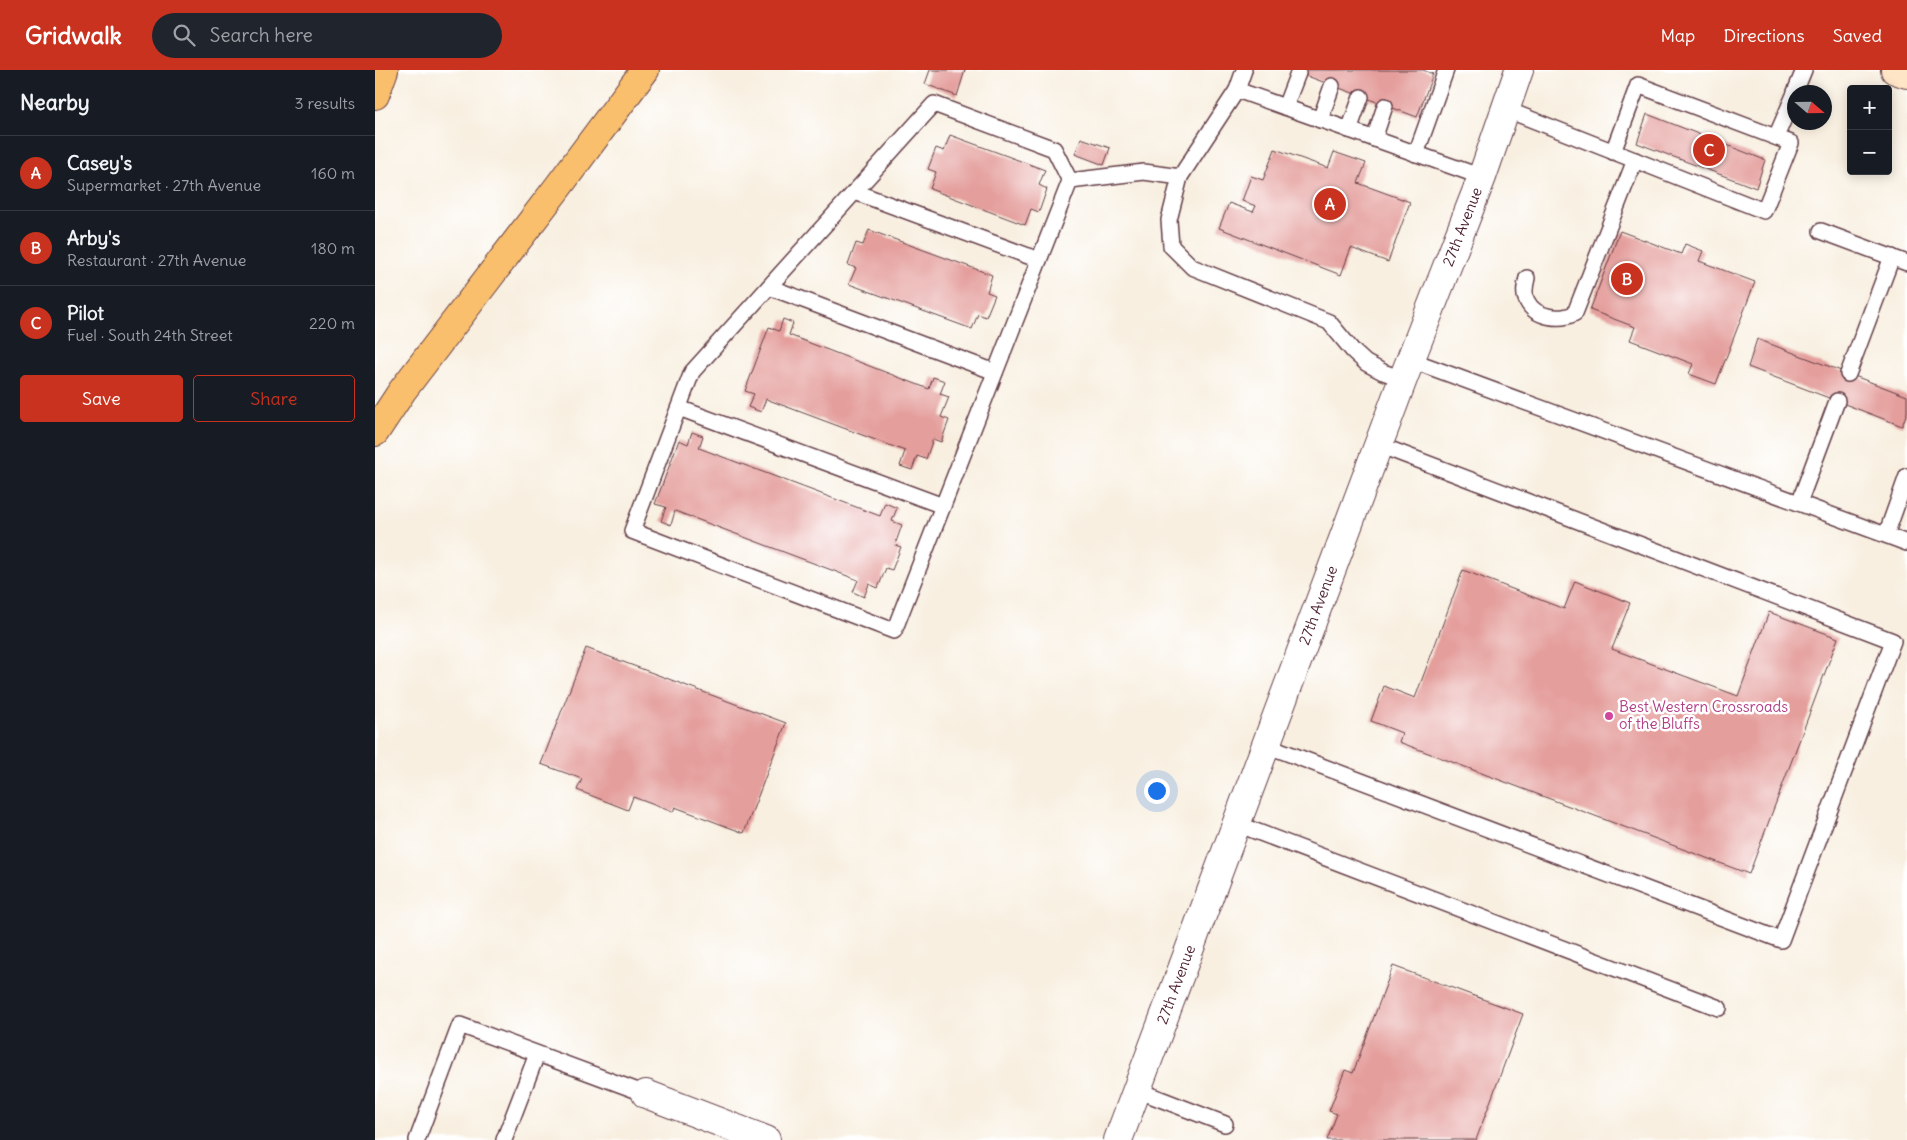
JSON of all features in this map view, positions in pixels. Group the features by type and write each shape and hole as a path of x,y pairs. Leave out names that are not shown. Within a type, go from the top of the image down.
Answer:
{"highway":[{"path":"375,95 384,70"},
{"path":"375,432 402,391 645,70"}],"main road":[{"path":"1895,70 1907,74"}],"street":[{"name":"27th Avenue","path":"1118,1140 1481,177 1519,70"},
{"path":"646,1094 766,1140"}],"lane":[{"path":"1244,70 1237,90 1180,177 1169,220 1171,246 1191,267 1329,322 1353,351 1366,363 1383,372 1407,370 1799,504 1907,543"},
{"path":"1417,154 1447,70"},
{"path":"1798,85 1804,70"},
{"path":"1285,107 1298,73"},
{"path":"1505,109 1613,152 1765,211 1791,143 1638,85 1613,152"},
{"path":"1320,120 1332,86"},
{"path":"1237,90 1481,177"},
{"path":"1349,130 1361,96"},
{"path":"934,104 1054,148 1069,181 894,631 633,532 692,372 855,192 934,104"},
{"path":"1374,139 1385,106"},
{"path":"1777,137 1787,113"},
{"path":"1527,278 1524,292 1527,302 1533,310 1557,318 1567,318 1575,313 1635,160"},
{"path":"1069,181 1144,172 1180,177"},
{"path":"855,192 1039,260"},
{"path":"1821,231 1907,263"},
{"path":"1848,374 1892,257"},
{"path":"769,287 995,372"},
{"path":"1799,504 1837,401"},
{"path":"679,408 943,506"},
{"path":"1266,746 1781,940 1785,931 1893,640 1379,445"},
{"path":"1886,536 1907,476"},
{"path":"1237,824 1719,1008"},
{"path":"417,1140 460,1025 646,1094"},
{"path":"504,1140 537,1054"},
{"path":"1137,1090 1225,1124"}],"building":[{"path":"930,70 965,70 957,96 925,84"},
{"path":"1291,70 1423,70 1433,74 1417,117"},
{"path":"1647,114 1765,160 1756,188 1637,143"},
{"path":"950,135 1045,170 1039,185 1047,189 1039,212 1031,209 1025,225 930,189 936,172 928,169 936,148 944,151"},
{"path":"1081,138 1110,148 1104,165 1075,154"},
{"path":"1275,149 1328,168 1334,152 1366,163 1358,183 1410,202 1388,262 1351,248 1341,275 1219,228 1229,203 1253,212 1256,206 1242,201 1251,176 1263,180"},
{"path":"869,230 992,275 987,292 995,295 986,317 978,314 972,329 849,284 856,268 848,265 856,243 863,245"},
{"path":"1620,231 1681,254 1685,244 1703,251 1699,261 1755,282 1716,384 1689,374 1693,364 1630,340 1635,327 1590,310"},
{"path":"783,319 793,323 789,335 929,389 933,377 945,381 940,394 949,397 941,417 949,420 941,442 933,439 926,459 917,456 912,470 900,466 905,451 766,399 761,412 748,407 754,394 745,391 769,327 779,331"},
{"path":"1757,339 1907,396 1907,412 1902,426 1748,367"},
{"path":"692,432 703,436 699,448 880,516 885,503 897,508 892,521 902,525 895,545 901,547 892,570 886,568 878,588 869,584 864,597 853,592 858,580 675,511 671,525 661,521 666,507 655,504 679,440 688,444"},
{"name":"Best Western Crossroads of the Bluffs","path":"1463,570 1564,609 1575,581 1630,603 1612,649 1738,696 1769,612 1838,638 1749,874 1399,742 1402,733 1371,721 1384,686 1415,698"},
{"path":"586,648 786,723 744,833 675,807 673,812 633,797 628,810 577,790 582,779 541,764"},
{"path":"1393,966 1523,1014 1476,1140 1327,1140 1337,1114 1329,1111 1345,1070 1353,1073"}],"place":[{"name":"Pilot","path":"1709,150"},
{"name":"Casey's","path":"1330,204"},
{"name":"Arby's","path":"1627,279"},
{"name":"Best Western Crossroads of the Bluffs","path":"1609,716"}]}
